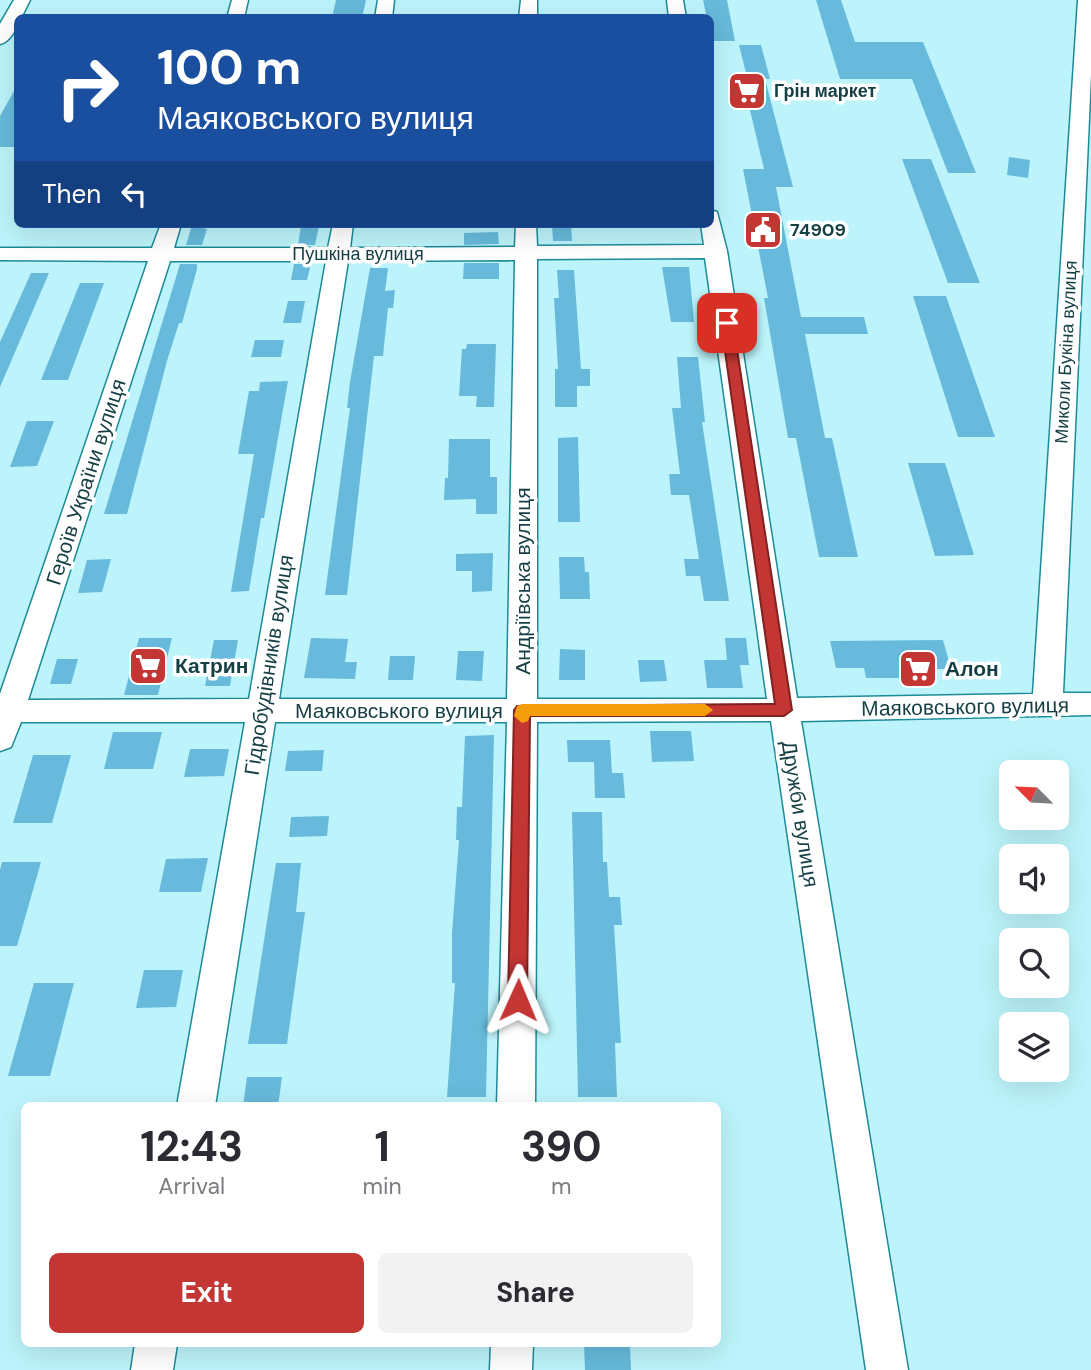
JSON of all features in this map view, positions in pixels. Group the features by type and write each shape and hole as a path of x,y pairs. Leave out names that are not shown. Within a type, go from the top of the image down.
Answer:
{"street":[{"name":"Миколи Букіна вулиця","path":"1047,705 1087,46 1087,4"},
{"path":"0,39 14,14"},
{"name":"Героїв України вулиця","path":"3,720 170,228"},
{"name":"Гідробудівників вулиця","path":"196,1102 341,228"},
{"name":"Андріївська вулиця","path":"516,1102 526,228"},
{"name":"Дружби вулиця","path":"712,228 887,1370"},
{"name":"Пушкіна вулиця","path":"0,254 337,255 716,251"},
{"name":"Маяковського вулиця","path":"3,720 261,711 784,710 1091,704"},
{"path":"152,1370 156,1347"},
{"path":"512,1347 512,1370"}],"building":[{"path":"336,0 366,0 363,14 333,14"},
{"path":"703,0 727,0 735,41 714,41 714,14 706,14"},
{"path":"816,0 841,0 855,42 923,42 976,173 948,173 912,79 840,79"},
{"path":"739,45 761,45 770,79 765,79 793,187 776,187 801,317 864,317 868,334 805,334 825,438 832,438 858,557 819,557 796,438 788,438 764,298 768,298 743,169 764,169 743,81 748,81"},
{"path":"14,91 14,147 0,147 0,116"},
{"path":"1009,157 1030,160 1028,178 1007,175"},
{"path":"902,159 931,159 980,283 948,283"},
{"path":"191,228 207,229 202,245 186,245"},
{"path":"301,228 319,228 315,245 298,245"},
{"path":"552,228 571,228 572,241 553,241"},
{"path":"498,232 499,244 464,245 464,233"},
{"path":"464,263 499,263 499,279 463,279"},
{"path":"180,264 197,264 197,269 182,323 179,323 167,361 127,514 104,514"},
{"path":"294,264 311,264 307,280 291,280"},
{"path":"662,267 689,267 694,322 671,322"},
{"path":"370,268 388,268 385,291 395,290 393,308 388,308 383,356 374,356 347,595 325,595 350,408 347,408 350,382"},
{"path":"557,270 574,270 581,369 590,369 590,386 577,386 577,407 555,407 555,369 558,369 554,298 559,298"},
{"path":"31,273 49,273 0,387 0,342"},
{"path":"80,283 104,283 68,380 41,380"},
{"path":"913,296 946,296 995,437 958,437"},
{"path":"288,301 305,301 301,323 283,323"},
{"path":"255,340 284,340 281,357 251,357"},
{"path":"467,344 496,344 494,407 476,407 477,396 459,396 462,349 466,349"},
{"path":"677,357 698,357 705,422 702,422 729,601 704,601 700,576 686,576 684,559 699,559 689,495 671,495 669,474 680,474 672,408 681,408"},
{"path":"288,381 249,591 231,592 254,454 238,454 249,391 259,391 260,382"},
{"path":"27,421 54,421 37,466 10,467"},
{"path":"578,437 580,522 558,522 558,438"},
{"path":"449,439 490,439 490,477 497,477 497,514 476,514 476,499 444,500 445,478 448,478"},
{"path":"908,463 945,463 974,555 935,556"},
{"path":"493,553 492,591 472,592 472,571 456,571 456,554"},
{"path":"559,557 584,557 585,572 589,572 590,599 560,599"},
{"path":"111,559 102,592 78,593 87,560"},
{"name":"Катрин","path":"139,638 172,638 158,695 124,695"},
{"path":"311,638 348,639 345,662 357,662 355,679 304,678"},
{"path":"725,638 746,638 749,665 740,665 743,688 707,688 704,660 727,660"},
{"path":"214,640 238,640 230,686 205,686"},
{"path":"943,640 951,669 918,669 920,678 866,678 864,668 836,668 830,641"},
{"path":"560,649 585,650 585,680 559,680"},
{"path":"458,651 484,651 482,681 456,680"},
{"path":"390,656 415,656 413,680 388,680"},
{"path":"57,659 78,659 71,684 50,684"},
{"path":"638,660 664,660 667,681 640,682"},
{"path":"650,731 691,731 694,761 652,762"},
{"path":"113,732 162,732 153,769 104,769"},
{"path":"494,735 486,1097 447,1097 455,983 452,983 452,933 459,840 456,840 457,807 462,807 465,736"},
{"path":"567,740 610,740 612,773 623,773 625,798 595,798 594,762 568,762"},
{"path":"190,749 229,749 224,776 184,777"},
{"path":"324,750 322,771 285,771 288,751"},
{"path":"33,755 71,755 52,823 13,823"},
{"path":"572,812 602,812 603,862 607,862 609,897 620,897 622,925 614,925 621,1043 615,1043 617,1097 578,1097"},
{"path":"329,816 327,836 289,837 291,817"},
{"path":"208,858 201,892 159,892 166,859"},
{"path":"2,862 41,862 17,946 0,946"},
{"path":"276,863 301,863 296,912 305,912 287,1044 248,1044"},
{"path":"144,970 183,970 176,1007 136,1008"},
{"path":"34,983 74,983 50,1076 8,1076"},
{"path":"247,1077 282,1077 279,1102 244,1102"},
{"path":"584,1347 630,1347 631,1370 585,1370"}],"slow traffic":[{"path":"522,716 522,710 705,710"}],"place":[{"name":"Грін маркет","path":"747,91"},
{"name":"74909","path":"763,230"},
{"name":"Катрин","path":"148,666"},
{"name":"Алон","path":"918,669"}],"route":[{"path":"518,1000 522,710 784,710 727,323"}]}
